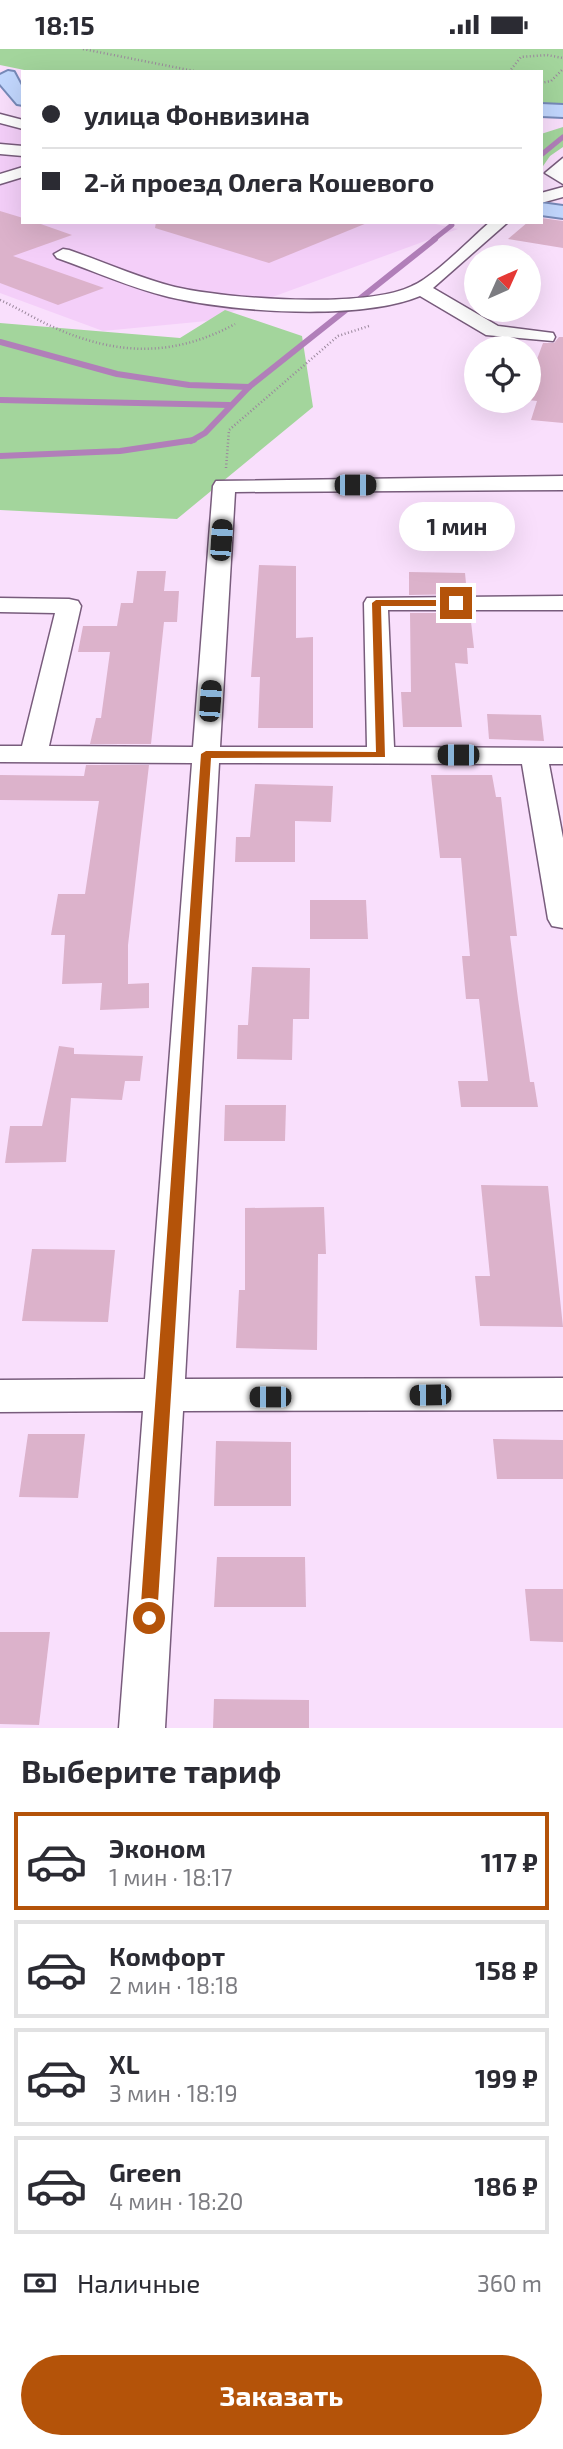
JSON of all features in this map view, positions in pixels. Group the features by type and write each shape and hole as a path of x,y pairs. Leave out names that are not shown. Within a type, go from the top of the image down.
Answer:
{"main road":[{"path":"543,110 563,111"}],"street":[{"path":"0,118 21,124"},
{"path":"0,149 21,151"},
{"path":"555,195 553,173 563,163"},
{"path":"0,179 21,173"},
{"path":"63,254 172,292 270,305 352,303 394,299 421,289 496,225"},
{"path":"421,289 492,331 545,337"},
{"path":"142,1728 224,486 563,483"},
{"path":"381,755 376,603 563,603"},
{"path":"0,605 69,606 34,754"},
{"path":"0,754 563,756"},
{"path":"534,755 563,919"},
{"path":"0,1397 563,1394"}],"path":[{"path":"83,49 189,70"},
{"path":"511,70 521,57 547,55 563,58"},
{"path":"543,83 551,81 563,69"},
{"path":"224,486 229,430 338,336 379,322 396,309 394,299"},
{"path":"0,300 33,313 53,327 140,352 168,350 209,339"}],"shaded area":[{"path":"0,123 21,129 21,224 435,224 458,229 207,321 103,331 0,293"}],"green space":[{"path":"0,49 563,49 563,104 543,103 543,70 24,70 0,65"},
{"path":"563,127 563,147 550,156 543,166 543,133"},
{"path":"225,310 302,336 313,407 177,519 0,510 0,323 180,338"}],"building":[{"path":"0,211 21,217 21,224 41,224 72,235 13,256 104,288 58,305 0,283"},
{"path":"543,218 563,221 563,248 508,239 526,224 543,224"},
{"path":"156,224 365,224 269,263 155,228"},
{"path":"559,337 563,337 563,423 531,420 533,413 541,413 541,348 543,343 554,343"},
{"path":"259,565 296,566 296,638 313,637 313,728 258,728 260,677 251,677"},
{"path":"137,571 166,571 164,591 179,591 177,622 164,622 151,744 90,744 96,718 101,718 110,652 78,652 83,626 117,626 121,603 133,603"},
{"path":"409,572 465,573 467,594 409,595"},
{"path":"410,613 470,613 474,648 467,648 468,664 455,663 462,727 403,727 401,692 411,692"},
{"path":"487,714 541,715 544,741 489,739"},
{"path":"86,765 149,765 128,945 128,984 149,983 149,1008 100,1010 102,983 62,984 65,935 51,935 58,894 85,894 99,801 0,800 0,775 84,776"},
{"path":"431,775 492,775 496,797 501,797 517,936 510,936 530,1082 534,1082 538,1107 461,1107 458,1081 488,1081 479,999 466,999 462,956 470,956 461,858 440,858"},
{"path":"255,784 333,786 331,822 295,821 295,862 235,862 236,837 250,837"},
{"path":"310,900 366,900 368,939 310,939"},
{"path":"252,967 310,968 309,1019 293,1019 292,1060 237,1059 238,1025 248,1025"},
{"path":"59,1046 74,1048 74,1054 143,1056 140,1081 125,1081 122,1100 71,1098 66,1162 5,1163 10,1126 42,1126"},
{"path":"225,1105 286,1105 285,1141 224,1141"},
{"path":"481,1185 548,1186 563,1327 480,1326 475,1276 490,1276"},
{"path":"324,1207 326,1254 318,1254 317,1350 236,1348 239,1290 245,1290 245,1208"},
{"path":"32,1249 115,1250 108,1322 22,1321"},
{"path":"28,1434 85,1434 78,1498 19,1497"},
{"path":"493,1439 563,1440 563,1479 497,1479"},
{"path":"216,1441 291,1442 291,1506 214,1506"},
{"path":"217,1557 305,1557 306,1607 214,1607"},
{"path":"525,1589 563,1589 563,1642 530,1641"},
{"path":"0,1632 50,1632 39,1725 0,1724"},
{"path":"214,1699 309,1700 309,1728 213,1728"}],"waterway":[{"path":"543,153 563,137"},
{"path":"433,240 452,225"},
{"path":"249,387 435,239"},
{"path":"0,342 117,374 189,385 249,387"},
{"path":"192,440 205,433 249,387"},
{"path":"0,400 229,405"},
{"path":"0,456 120,451 192,440"}],"route":[{"path":"149,1618 206,754 381,755 376,603 456,603"}]}
